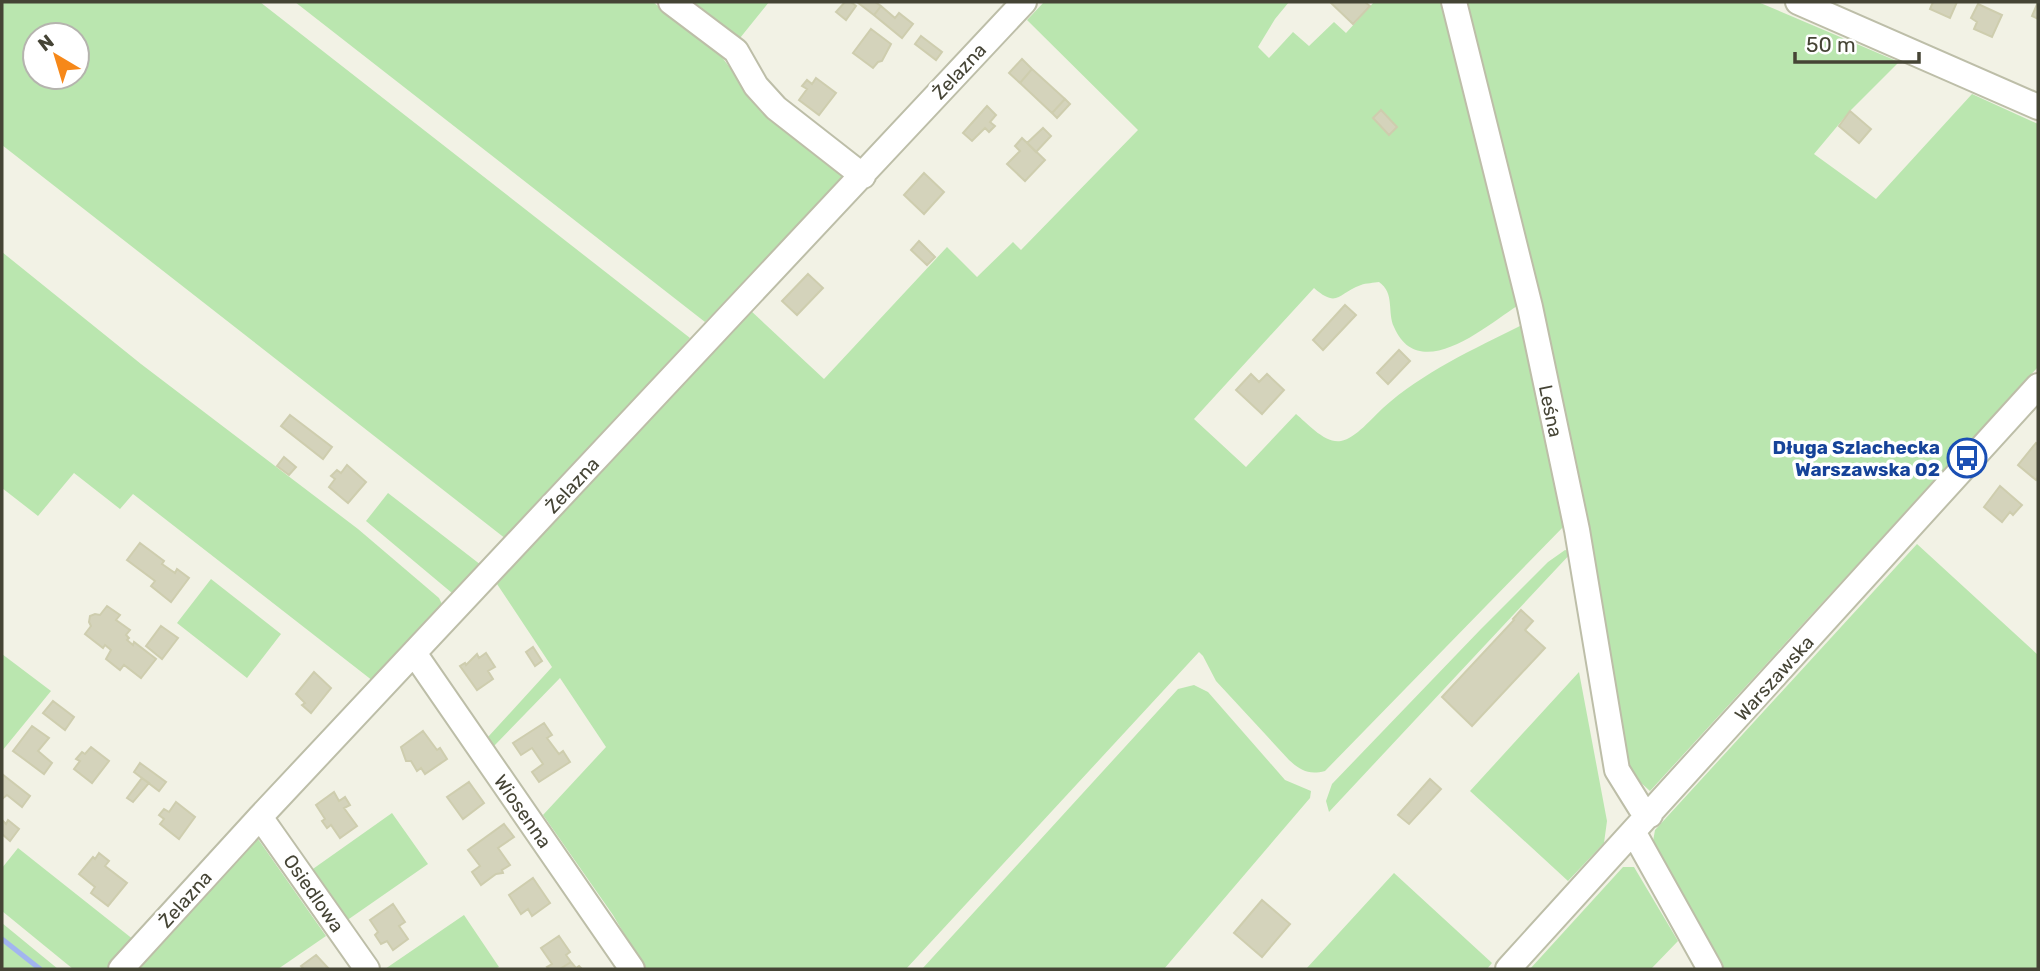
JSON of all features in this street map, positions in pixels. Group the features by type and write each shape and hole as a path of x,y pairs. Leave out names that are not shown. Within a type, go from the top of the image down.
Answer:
{"street":[{"path":"671,2 736,51 756,86 776,108 863,176"},
{"name":"Żelazna","path":"121,969 260,817 1024,2"},
{"name":"Leśna","path":"1454,2 1530,310 1577,530 1617,770 1640,807 1642,824 1710,969"},
{"path":"1798,2 2038,107"},
{"name":"Warszawska","path":"1508,969 2037,389"},
{"name":"Wiosenna","path":"414,653 632,969"},
{"name":"Osiedlowa","path":"260,817 367,969"}],"green space":[{"path":"2,2 260,2 690,338 506,539 2,145"},
{"path":"295,2 653,2 721,56 763,111 845,179 705,322"},
{"path":"693,2 769,2 740,38"},
{"path":"1044,2 1289,2 1258,47 1269,58 1293,32 1309,46 1334,22 1346,33 1374,2 1448,2 1517,306 1453,346 1436,351 1419,351 1405,344 1394,327 1389,297 1379,282 1361,285 1333,298 1328,298 1314,288 1194,419 1246,467 1296,414 1323,436 1341,441 1358,432 1398,395 1432,372 1522,325 1566,524 1325,771 1305,771 1289,760 1216,681 1199,652 906,969 645,969 613,915 543,815 606,747 560,678 494,746 488,737 552,667 497,584 627,440 750,310 824,379 947,247 977,277 1013,242 1021,250 1138,130 1027,20"},
{"path":"1464,2 1758,2 1899,62 1850,111 1814,154 1876,199 1972,94 2038,124 2038,367 1650,791 1630,773 1587,515 1536,289"},
{"path":"2,252 141,364 358,529 439,598 442,604 373,681 133,494 120,509 74,473 38,516 2,488"},
{"path":"388,493 481,565 457,592 452,593 366,521"},
{"path":"1917,544 2038,655 2038,969 1724,969 1652,847 1655,830"},
{"path":"1565,550 1572,552 1329,812 1326,801 1332,784 1481,629 1548,562"},
{"path":"211,579 281,634 247,678 177,623"},
{"path":"2,654 51,691 2,751"},
{"path":"1579,672 1607,821 1604,843 1568,881 1470,791"},
{"path":"1194,685 1208,692 1285,780 1311,791 1310,798 1164,969 922,969 1178,689"},
{"path":"392,813 428,864 346,921 310,871"},
{"path":"258,839 326,936 278,969 137,969"},
{"path":"18,848 134,940 106,969 73,969 2,911 2,868"},
{"path":"1623,867 1634,867 1678,941 1651,969 1530,969"},
{"path":"1394,873 1492,963 1487,969 1306,969"},
{"path":"464,915 499,967 385,969"},
{"path":"2,923 58,969 2,969"}],"building":[{"path":"845,2 856,6 846,20 836,12"},
{"path":"857,2 875,2 881,6 874,15"},
{"path":"1330,2 1365,2 1370,6 1353,24"},
{"path":"1933,2 1957,2 1950,18 1930,9"},
{"path":"2038,2 2038,19 2032,16"},
{"path":"1978,4 2002,15 1992,37 1974,29 1977,22 1971,18"},
{"path":"881,6 895,18 899,13 913,24 902,38 874,15"},
{"path":"871,29 891,44 882,61 873,68 853,53"},
{"path":"921,36 942,52 936,60 915,44"},
{"path":"1022,59 1032,69 1020,83 1009,73"},
{"path":"1032,69 1065,99 1052,113 1020,83"},
{"path":"816,78 836,93 819,115 799,100 807,89 802,86 807,80 812,84"},
{"path":"1065,99 1070,104 1057,118 1052,113"},
{"path":"987,106 996,115 990,122 995,126 989,132 985,128 972,141 963,133"},
{"path":"1381,110 1397,127 1389,135 1373,118"},
{"path":"1850,111 1871,129 1859,143 1839,126"},
{"path":"1043,128 1051,136 1036,152 1027,143"},
{"path":"1022,138 1045,160 1025,181 1007,164 1020,151 1015,146"},
{"path":"924,173 944,192 924,214 904,195"},
{"path":"919,241 935,257 927,265 911,250"},
{"path":"808,274 823,288 797,315 782,301"},
{"path":"1345,305 1356,315 1323,350 1313,340"},
{"path":"1399,350 1410,361 1388,384 1377,373"},
{"path":"1251,374 1259,382 1267,374 1284,390 1262,414 1236,390"},
{"path":"290,415 332,447 323,459 281,426"},
{"path":"2036,443 2038,477 2036,480 2018,465"},
{"path":"284,457 296,467 289,475 277,466"},
{"path":"347,465 366,482 348,503 329,487 335,479 331,476 337,470 341,473"},
{"path":"2000,486 2022,505 2013,515 2010,512 2002,522 1984,507"},
{"path":"140,543 164,561 162,564 175,573 177,569 189,578 171,602 151,586 155,581 127,560"},
{"path":"107,606 120,615 116,620 130,630 126,635 129,638 127,640 133,645 134,642 156,659 141,678 124,665 120,670 106,659 111,650 105,645 103,648 85,634 91,626 90,616 100,615"},
{"path":"1521,610 1533,621 1525,630 1545,648 1472,726 1442,697"},
{"path":"161,626 178,638 162,659 146,646"},
{"path":"533,647 542,661 535,666 526,652"},
{"path":"486,653 495,667 488,671 493,679 477,690 460,666 465,663 466,665 477,654 479,658"},
{"path":"314,672 331,688 311,713 302,705 305,703 296,694"},
{"path":"53,701 74,717 65,730 43,713"},
{"path":"544,723 552,735 547,738 559,754 563,751 570,762 539,782 532,772 543,764 532,748 521,755 513,743"},
{"path":"32,726 49,738 38,751 52,763 44,774 13,751"},
{"path":"423,731 447,759 425,774 421,768 417,771 411,761 406,761 401,747"},
{"path":"91,747 109,761 92,783 74,769 80,761 76,759"},
{"path":"140,763 166,782 159,791 134,772"},
{"path":"2,774 30,796 22,807 7,795 2,799"},
{"path":"142,778 149,783 133,802 127,798"},
{"path":"1430,779 1441,789 1409,824 1398,815"},
{"path":"469,782 484,803 463,819 447,797"},
{"path":"334,792 339,801 345,797 350,805 344,808 357,826 340,838 331,825 327,828 316,805"},
{"path":"176,802 195,817 179,839 160,824 164,819 159,815 164,809 169,812"},
{"path":"2,820 6,824 8,820 19,829 10,841 2,834"},
{"path":"504,824 514,837 498,848 510,865 502,870 503,873 496,874 481,885 472,872 480,866 468,850"},
{"path":"99,853 109,861 105,866 127,883 108,906 91,893 95,887 79,874"},
{"path":"533,878 550,903 532,916 528,909 521,914 509,895"},
{"path":"1262,900 1290,924 1262,957 1234,933"},
{"path":"393,904 405,922 399,926 408,939 393,950 387,941 381,944 375,935 378,932 370,920"},
{"path":"559,936 570,952 566,955 571,962 560,969 549,969 547,967 552,964 541,948"},
{"path":"316,955 329,969 304,969 301,966"},
{"path":"571,962 576,968 579,966 582,969 560,969"}],"waterway":[{"path":"2,939 40,969"}],"place":[{"name":"Długa Szlachecka Warszawska 02","path":"1967,458"}]}
